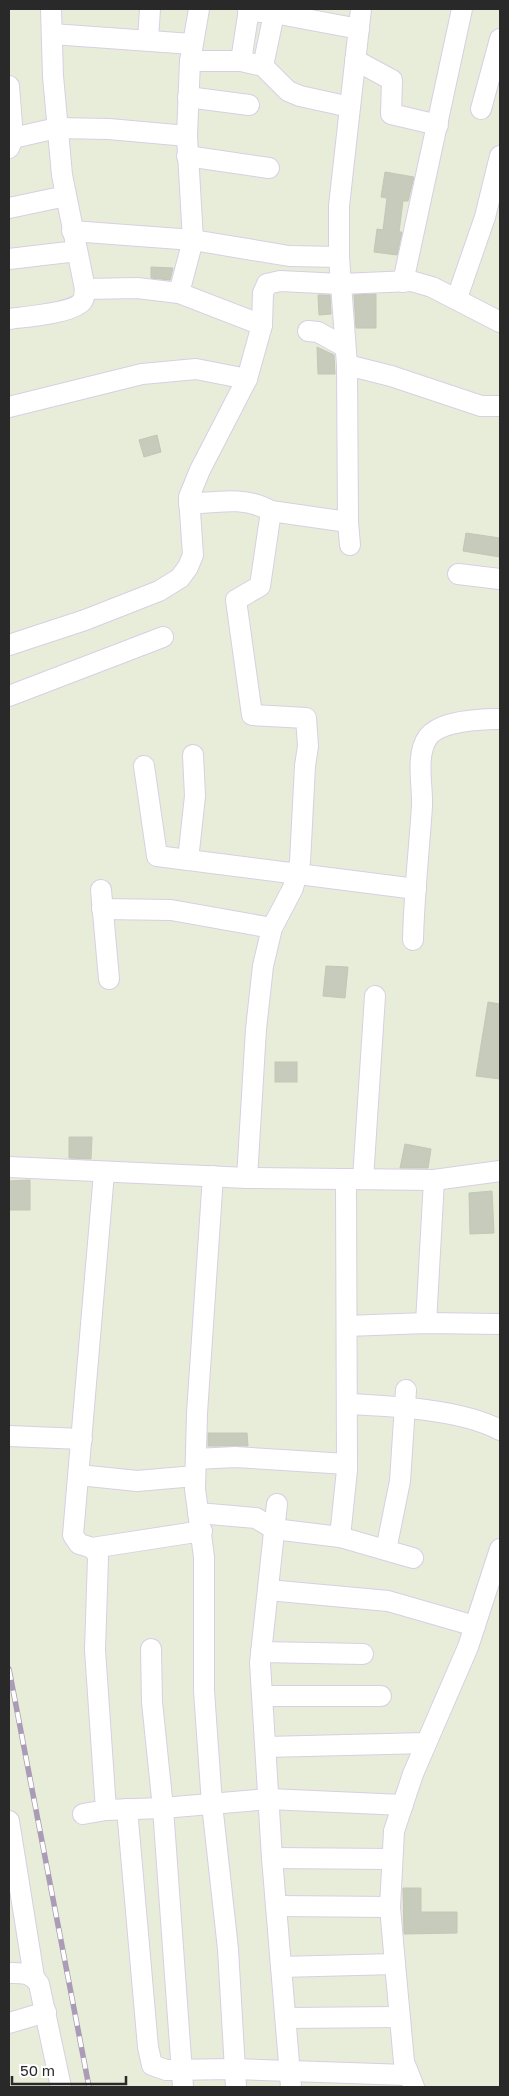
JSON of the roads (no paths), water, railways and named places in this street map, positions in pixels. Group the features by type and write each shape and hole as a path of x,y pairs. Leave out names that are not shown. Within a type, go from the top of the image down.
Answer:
{"street":[{"path":"9,319 77,306 84,300 85,289 72,231 57,128 51,9"},
{"path":"148,39 150,9"},
{"path":"179,292 193,240 187,146 188,97 191,52 199,9"},
{"path":"350,545 348,522 346,356 339,257 339,206 361,9"},
{"path":"403,282 462,9"},
{"path":"241,61 248,10 275,11 359,29"},
{"path":"263,66 275,11"},
{"path":"52,34 148,39 191,52 263,66 288,91 300,96 350,107"},
{"path":"482,109 500,39"},
{"path":"355,60 392,80 391,114 438,126"},
{"path":"9,86 11,143 57,128 109,129 187,146 269,168"},
{"path":"188,97 248,106"},
{"path":"457,298 485,217 500,156"},
{"path":"9,208 66,196"},
{"path":"72,231 193,240 289,256 339,257"},
{"path":"9,259 77,251"},
{"path":"9,645 94,617 159,591 180,578 188,567 193,555 189,497 200,470 248,379 262,325 263,293 267,284 280,281 341,284 403,282 432,286 457,298 488,318 500,322"},
{"path":"85,289 137,288 179,292 262,325"},
{"path":"308,331 318,332 346,356 391,376 480,406 500,406"},
{"path":"9,407 142,374 196,369 248,379"},
{"path":"189,504 239,500 260,504 271,510 348,522"},
{"path":"247,1178 256,1029 263,966 272,928 293,888 300,862 305,766 308,746 306,718 252,715 236,600 260,586 271,510"},
{"path":"458,574 500,579"},
{"path":"9,696 163,637"},
{"path":"412,940 422,803 422,757 427,738 434,731 455,724 500,719"},
{"path":"188,860 195,796 193,755"},
{"path":"144,766 158,856 416,889"},
{"path":"109,980 102,899 272,928"},
{"path":"340,1537 346,1464 346,1326 354,1179 375,996"},
{"path":"9,1168 247,1178 434,1180 500,1171"},
{"path":"104,1173 73,1535 79,1544 92,1548 97,1553 98,1558 95,1650 106,1810"},
{"path":"213,1176 195,1467 204,1557 204,1691 212,1804 228,1949 236,2078"},
{"path":"426,1322 434,1180"},
{"path":"346,1326 426,1322 500,1324"},
{"path":"347,1404 405,1399 487,1423 500,1430"},
{"path":"386,1550 400,1480 405,1399"},
{"path":"9,1436 82,1439"},
{"path":"79,1475 137,1481 235,1457 346,1464"},
{"path":"277,1504 261,1652 262,1696 272,1858 291,2080"},
{"path":"92,1548 200,1522 256,1518 274,1529 340,1537 413,1558"},
{"path":"127,1809 149,2059 152,2065 183,2078 411,2081 404,2062 390,1908 394,1831 426,1743 468,1647 500,1549"},
{"path":"268,1590 388,1601 475,1626"},
{"path":"151,1649 152,1702 163,1808 183,2078"},
{"path":"261,1652 363,1654"},
{"path":"262,1696 381,1696"},
{"path":"266,1747 426,1743"},
{"path":"83,1814 106,1810 163,1808 269,1799 403,1804"},
{"path":"9,1821 34,1977 39,1984 46,2012 61,2087"},
{"path":"272,1858 392,1859"},
{"path":"276,1906 390,1908"},
{"path":"281,1967 394,1964"},
{"path":"9,1973 26,1973 34,1977"},
{"path":"9,2024 46,2012"},
{"path":"286,2018 399,2017"}],"railway":[{"path":"9,1669 89,2087"}]}
